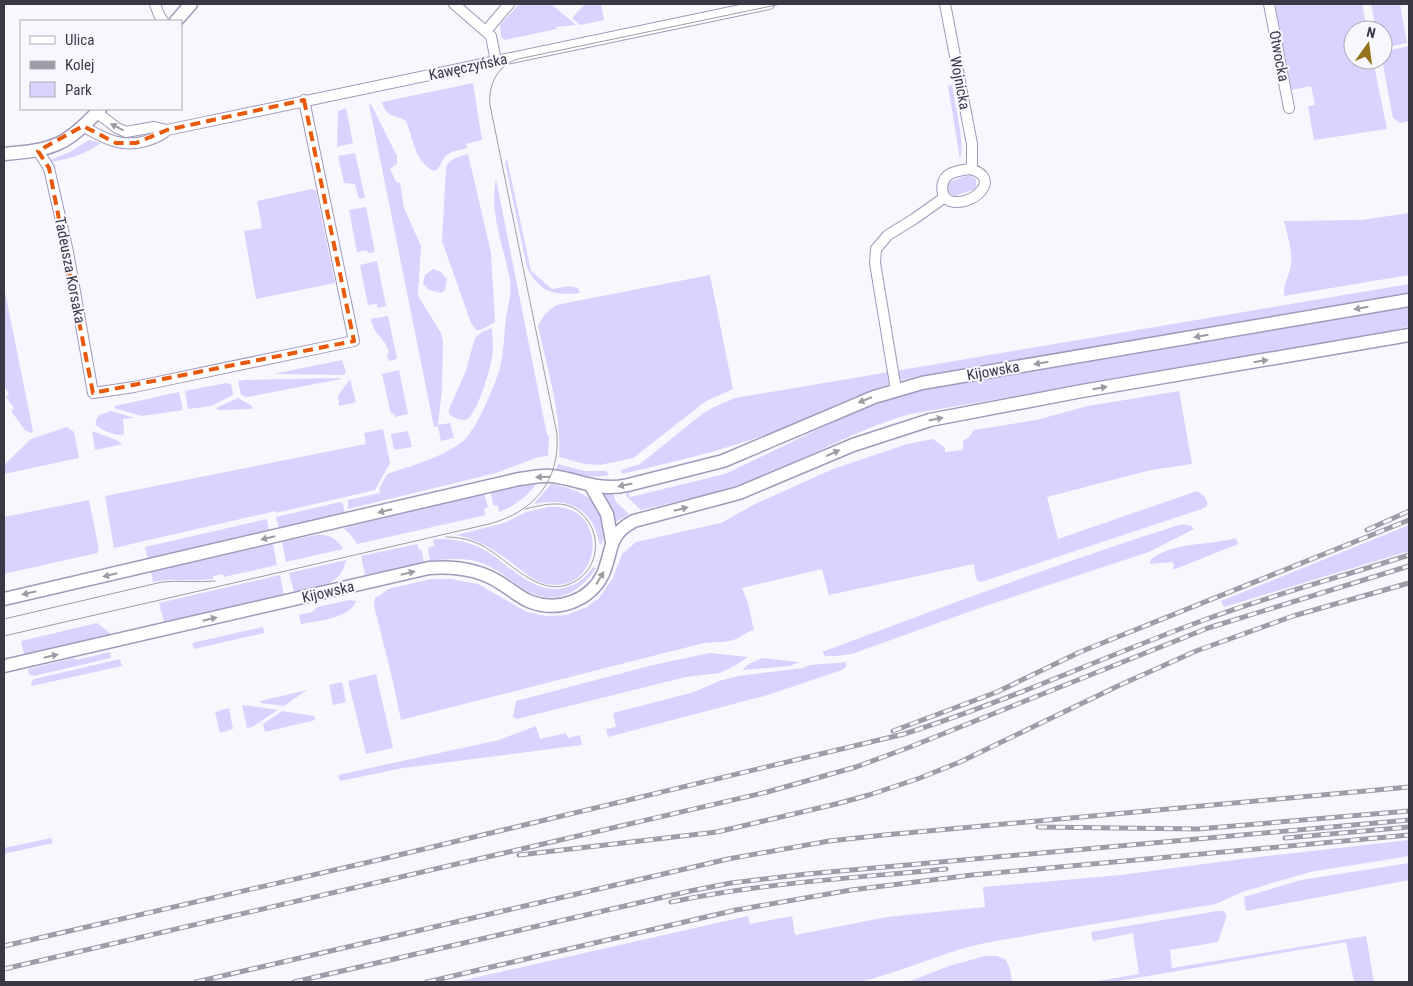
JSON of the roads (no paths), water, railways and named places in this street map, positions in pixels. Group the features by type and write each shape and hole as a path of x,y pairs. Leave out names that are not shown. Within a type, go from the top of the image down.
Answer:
{"street":[{"path":"155,4 162,20"},
{"path":"177,20 191,4"},
{"path":"454,4 491,36 496,61"},
{"path":"486,31 509,4"},
{"name":"Kawęczyńska","path":"98,111 116,128 126,132 154,128 167,130 769,4"},
{"name":"Wojnicka","path":"944,4 972,144 971,166"},
{"name":"Otwocka","path":"1269,4 1289,108"},
{"name":"Tadeusza Korsaka","path":"38,151 50,168 73,280 93,393 134,387 354,341 304,100"},
{"path":"4,154 38,151 52,147 67,140 98,111"},
{"name":"Kawęczyńska","path":"83,126 100,136 124,144 155,138 167,130"},
{"path":"971,166 982,175 985,184 982,191 971,199 961,201 949,200 945,197 942,189 945,178 952,172 971,166"},
{"path":"896,390 875,263 876,249 888,235 914,220 945,197"},
{"name":"Kijowska","path":"4,599 520,479 551,476 591,486 621,487 723,461 835,413 896,390 932,382 1409,300"},
{"path":"612,542 620,530 634,521 739,493 853,444 930,420 1082,391 1370,343 1409,334"},
{"name":"Kijowska","path":"4,666 435,568 474,571 494,578 522,598 531,602 542,605 564,605 582,597 598,582 606,567 612,542 608,514 591,486"}],"tram line":[{"path":"4,636 489,524 505,519 531,503 549,480 557,451 557,434 490,105 491,90 496,76 505,66 518,59 781,4"},
{"path":"446,537 465,539 479,544 541,584 554,587 567,585 580,578 588,569 593,559 595,548 595,537 585,517 577,510 561,504 525,509"},
{"path":"4,619 162,582 215,581"}],"railway":[{"path":"1367,530 1409,511"},
{"path":"893,731 997,692 1080,652 1409,520"},
{"path":"4,946 378,860 904,734 1017,694 1166,634 1229,611 1409,555"},
{"path":"4,969 767,792 856,767 1208,628 1409,566"},
{"path":"519,855 717,832 869,795 960,762 1120,685 1196,651 1293,616 1409,583"},
{"path":"196,982 728,859 829,841 1409,787"},
{"path":"1038,827 1198,829 1409,811"},
{"path":"294,982 731,883 807,874 1409,820"},
{"path":"1285,838 1409,827"},
{"path":"427,982 736,910 851,890 972,875 1409,835"},
{"path":"671,902 739,890 842,878 946,869"}]}
